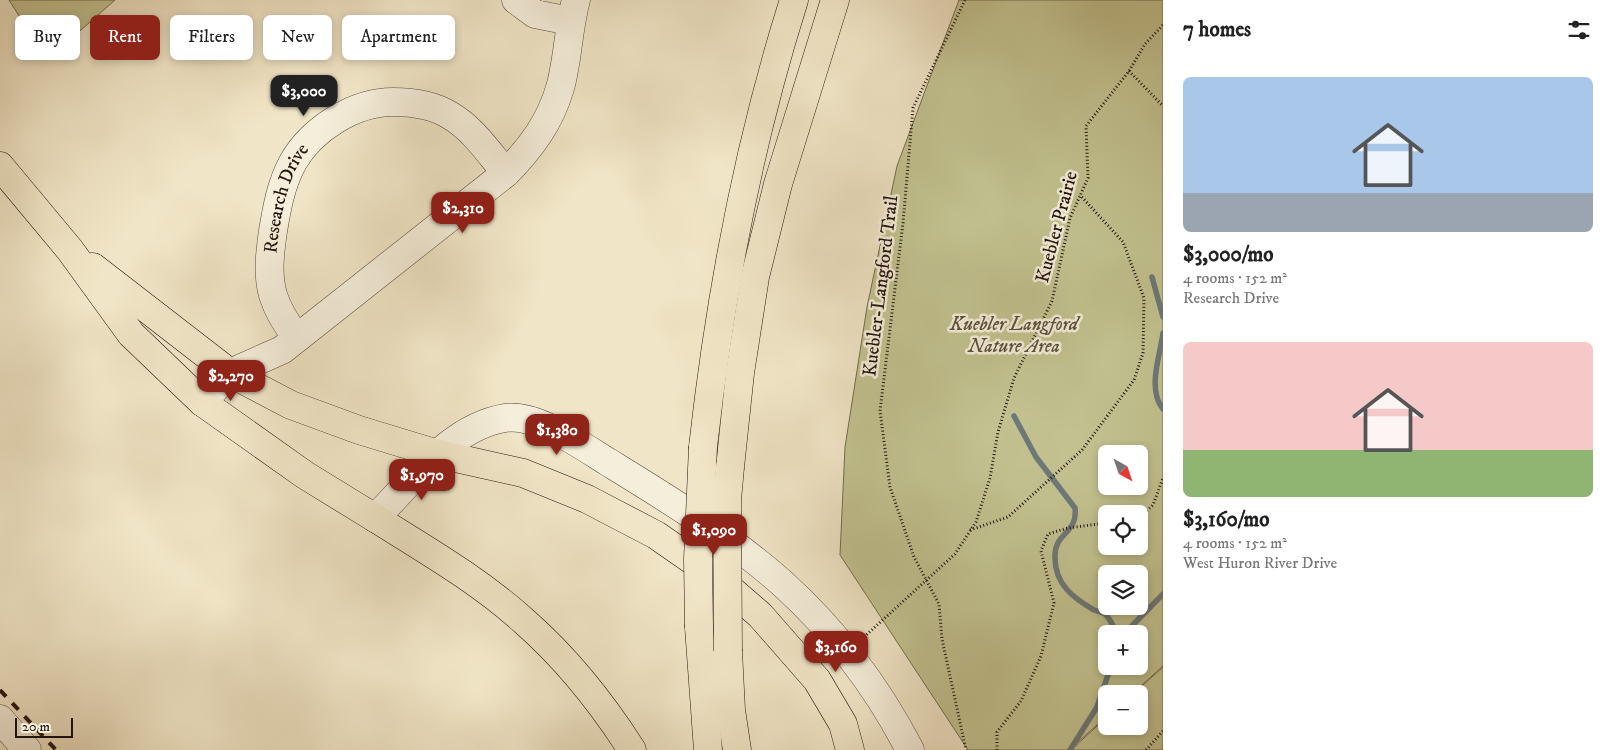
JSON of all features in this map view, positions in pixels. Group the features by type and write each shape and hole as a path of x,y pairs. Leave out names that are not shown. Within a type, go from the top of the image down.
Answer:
{"main road":[{"path":"708,750 699,627 698,559 703,447 724,286 759,122 794,0"},
{"path":"737,750 731,710 728,651 727,519 730,467 740,373 755,277 778,184 835,0"},
{"path":"0,166 70,250 131,334 202,402 305,475 464,574 525,621 578,676 608,712 632,750"},
{"path":"70,250 230,373 291,405 358,430 438,454 523,473 587,499 656,536 715,576 760,615 817,680 843,724 850,750"}],"street":[{"path":"202,402 230,373 282,350 506,173 529,150 545,125 560,88 573,11 535,14 516,0"},
{"name":"Research Drive","path":"297,338 284,321 273,295 269,266 271,244 278,198 293,163 305,145 326,126 350,112 379,102 427,105 451,116 471,132 506,173"},
{"path":"375,518 438,454 463,434 506,417 535,422 588,450 669,500 720,534 782,583 870,682 910,750"},
{"path":"0,720 27,750"}],"path":[{"name":"Kuebler-Langford Trail","path":"965,0 913,108 903,223 880,411 890,487 914,557 939,604 942,639 966,750"},
{"name":"Kuebler Prairie","path":"847,654 955,554 976,522 990,478 998,432 1014,378 1052,301 1070,218 1088,178 1086,126 1129,70 1145,44 1163,25"},
{"path":"1129,70 1163,106"},
{"path":"970,530 1008,518 1082,450 1134,380 1143,353 1144,298 1123,242 1080,195"},
{"path":"1148,510 1153,506 1163,478"},
{"path":"997,750 997,732 1021,701 1041,656 1054,603 1041,551 1048,534 1068,528 1098,524"},
{"path":"1146,750 1163,730"}],"green space":[{"path":"9,0 115,0 98,15 90,15 90,22 80,31 80,15 18,15"},
{"name":"Kuebler Langford Nature Area","path":"959,0 1163,0 1163,666 1142,685 1098,685 1098,724 1069,750 968,750 840,555 845,447 867,307 897,166"},
{"path":"1163,667 1163,750 1071,750 1098,725 1098,735 1148,735 1148,685 1143,685"}],"waterway":[{"path":"1152,277 1163,317"},
{"path":"1163,333 1155,382 1158,401 1163,409"},
{"path":"1014,416 1036,457 1075,508 1073,523 1058,543 1056,549 1055,558 1058,575 1072,595 1094,610 1104,613 1113,625"},
{"path":"1133,625 1163,594"},
{"path":"1070,750 1097,707 1108,675"}],"railway":[{"path":"0,690 56,750"}]}
